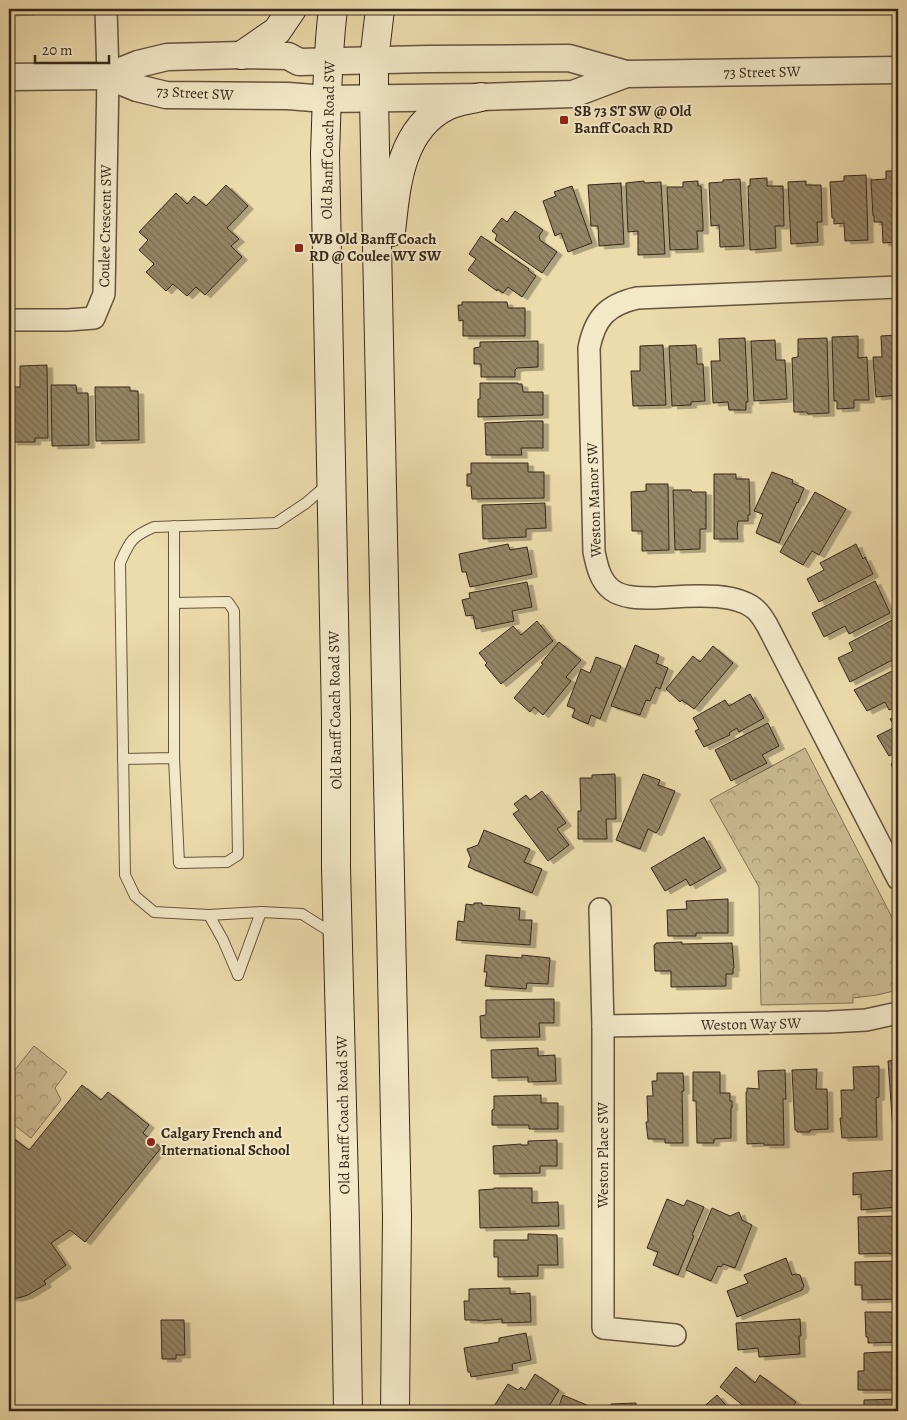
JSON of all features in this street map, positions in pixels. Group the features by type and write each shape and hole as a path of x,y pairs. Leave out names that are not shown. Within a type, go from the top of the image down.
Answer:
{"main road":[{"path":"242,55 277,30 292,9"},
{"name":"Old Banff Coach Road SW","path":"333,9 326,99 325,153 336,719 336,867 348,1411"},
{"path":"380,9 374,60 374,99 397,1217 395,1411"},
{"path":"380,337 395,196 406,152 414,135 429,117 448,106 481,97"},
{"path":"331,1411 345,1225"}],"street":[{"path":"9,77 108,76 106,9"},
{"name":"73 Street SW","path":"108,76 138,64 167,58 242,55 288,56 299,62 570,58 626,74 898,70"},
{"name":"73 Street SW","path":"108,76 137,88 166,94 374,99 572,94 626,74"},
{"name":"Coulee Crescent SW","path":"9,320 94,318 104,294 108,76"},
{"name":"Weston Manor SW","path":"898,287 637,298 623,302 608,311 595,325 589,348 594,552 599,574 612,590 624,595 638,598 721,596 738,599 758,612 767,625 898,879"},
{"name":"Weston Place SW","path":"600,909 603,1026 603,1328 675,1335"},
{"name":"Weston Way SW","path":"603,1026 830,1022 866,1020 898,1013"}],"lane":[{"path":"331,482 276,523 154,527 138,534 128,545 120,563 124,875 135,896 154,912 209,915 261,912 302,914 338,936"},
{"path":"174,526 174,603 174,758 179,863 227,862 238,855 234,611 228,602 174,603"},
{"path":"123,759 174,758"},
{"path":"209,915 223,940 238,975 261,912"}],"green space":[{"path":"805,748 898,929 898,990 853,998 853,1003 761,1005 759,887 710,800"},
{"path":"34,1046 67,1072 55,1088 61,1100 31,1138 9,1121 9,1077"}],"building":[{"path":"9,9 29,9 29,12 9,13"},
{"path":"886,171 898,171 898,242 883,243 882,222 874,222 871,180 886,179"},
{"path":"866,175 868,240 845,241 844,223 834,224 834,218 832,218 830,182 844,181 844,176"},
{"path":"767,178 767,186 783,186 784,226 775,226 776,248 750,250 748,186 750,186 750,179"},
{"path":"740,179 744,246 720,247 719,225 711,226 709,183"},
{"path":"644,181 644,183 661,182 665,254 638,255 638,231 628,232 626,183"},
{"path":"698,181 698,186 701,186 703,231 697,231 698,249 670,250 667,187 683,187 683,182"},
{"path":"806,181 806,185 821,185 822,222 817,222 818,242 791,244 788,182"},
{"path":"621,183 624,244 599,246 598,226 591,226 588,185"},
{"path":"226,185 248,206 227,228 239,239 231,246 242,257 205,295 196,287 187,296 173,284 166,291 146,272 154,264 139,250 148,240 139,232 176,193 187,204 194,196 206,206"},
{"path":"572,186 592,243 568,252 561,233 555,236 543,201 556,196 554,192"},
{"path":"515,211 543,230 539,236 540,240 557,252 542,273 495,240 497,235 492,231 502,218 507,222"},
{"path":"481,236 529,269 536,276 522,297 508,287 503,293 497,289 497,291 468,270 476,259 469,254"},
{"path":"462,302 507,302 508,308 525,308 525,336 463,336 463,320 459,321 458,305 462,305"},
{"path":"898,335 898,395 876,397 873,357 882,357 881,336"},
{"path":"858,336 858,358 867,357 869,400 854,400 854,408 837,409 837,401 834,401 832,337"},
{"path":"745,338 748,402 746,402 746,410 729,410 728,402 713,403 711,361 720,361 719,339"},
{"path":"827,338 829,413 808,414 807,412 794,412 792,358 798,357 798,339"},
{"path":"775,340 776,360 785,360 787,399 754,401 751,341"},
{"path":"538,341 538,367 517,368 515,370 515,377 481,377 481,364 474,364 474,348 480,347 480,342"},
{"path":"663,345 666,405 633,406 631,371 640,371 640,346"},
{"path":"696,345 697,364 703,364 705,401 691,402 691,405 672,406 669,346"},
{"path":"47,365 48,438 35,438 35,442 12,442 12,387 20,387 20,366"},
{"path":"480,383 518,383 522,384 523,392 543,392 543,415 478,417"},
{"path":"51,385 76,385 77,393 88,393 89,445 52,446"},
{"path":"95,387 130,387 130,391 138,391 139,440 96,441"},
{"path":"543,421 543,448 521,448 522,455 486,455 485,423"},
{"path":"471,463 528,463 528,472 544,472 544,498 472,499 471,486 467,486 467,474 471,474"},
{"path":"772,472 793,480 792,483 804,488 779,543 756,533 763,514 754,511"},
{"path":"714,474 736,474 736,479 749,479 750,515 748,515 748,521 738,521 738,539 714,539"},
{"path":"646,484 668,484 669,550 642,551 642,531 632,531 631,492 646,491"},
{"path":"673,490 706,492 706,529 700,529 700,549 675,550"},
{"path":"815,492 846,509 819,555 812,551 803,565 780,552"},
{"path":"545,503 546,528 526,529 526,537 483,539 482,505"},
{"path":"508,544 510,550 527,547 532,574 470,587 466,572 462,572 459,554"},
{"path":"856,544 873,574 819,602 807,579 824,570 820,563"},
{"path":"875,581 890,613 849,634 845,626 824,637 812,613"},
{"path":"527,582 532,607 512,611 514,621 476,629 473,615 466,616 462,600 470,598 469,593"},
{"path":"896,618 898,623 898,657 850,682 838,658 853,651 849,643"},
{"path":"537,621 553,641 501,684 485,665 487,663 479,653 513,626 521,635"},
{"path":"559,642 581,660 566,677 571,681 543,715 534,707 530,712 514,698"},
{"path":"635,645 659,655 656,663 668,668 660,689 656,687 650,701 646,700 640,715 611,706"},
{"path":"713,646 733,663 694,709 682,700 680,702 666,689 693,656 700,662"},
{"path":"596,657 621,666 600,719 591,715 588,724 572,717 575,709 567,706 581,669 590,673"},
{"path":"898,668 898,706 889,710 885,702 867,711 854,690"},
{"path":"750,694 764,718 739,732 737,728 729,733 730,735 704,747 695,731 699,729 693,718 725,700 729,706"},
{"path":"898,715 898,751 889,756 877,736 895,727 890,719"},
{"path":"768,723 779,746 762,755 767,763 731,781 715,750"},
{"path":"898,760 898,780 891,764"},
{"path":"615,774 616,819 606,819 607,839 578,839 578,811 581,811 580,778 592,778 592,775"},
{"path":"643,774 660,780 658,785 675,791 659,829 656,833 648,829 640,849 616,840"},
{"path":"542,791 566,823 557,829 569,845 548,861 513,814 519,810 514,804 526,795 530,800"},
{"path":"484,830 530,849 524,862 542,869 532,893 468,867 471,859 467,849 478,845"},
{"path":"704,837 721,868 690,886 686,879 665,891 651,868"},
{"path":"728,899 728,933 696,933 696,936 668,936 667,910 687,909 686,901"},
{"path":"474,903 520,908 519,920 532,920 530,945 456,940 458,921 464,922 466,904 474,905"},
{"path":"682,942 682,944 732,943 734,968 733,974 726,974 726,986 671,987 671,971 655,971 654,945 656,943"},
{"path":"486,955 522,958 522,955 550,958 548,984 527,983 526,989 485,986 487,972 484,972"},
{"path":"554,999 554,1023 539,1023 540,1037 481,1038 480,1016 486,1015 486,1000"},
{"path":"538,1048 538,1056 555,1055 556,1081 528,1082 528,1077 492,1078 491,1050"},
{"path":"898,1060 898,1130 893,1130 888,1061"},
{"path":"879,1066 879,1097 876,1098 877,1137 842,1138 840,1118 842,1118 841,1090 854,1090 853,1067"},
{"path":"817,1069 816,1089 827,1089 828,1129 797,1132 795,1130 792,1070"},
{"path":"785,1070 786,1099 783,1099 784,1145 747,1144 747,1088 759,1089 758,1071"},
{"path":"693,1072 720,1072 720,1093 730,1093 730,1101 732,1101 731,1138 714,1139 714,1143 697,1143 696,1101 693,1101"},
{"path":"657,1073 683,1073 683,1143 665,1143 665,1139 648,1139 646,1122 648,1122 647,1096 653,1096 652,1081 657,1081"},
{"path":"82,1085 101,1100 108,1092 149,1125 143,1133 161,1148 85,1242 70,1230 51,1243 66,1265 44,1281 46,1284 28,1295 9,1298 9,1135 29,1150"},
{"path":"541,1095 541,1103 558,1103 558,1129 529,1129 529,1125 492,1125 494,1096"},
{"path":"557,1140 557,1166 540,1166 540,1173 494,1174 493,1146 528,1145 528,1141"},
{"path":"898,1170 898,1207 861,1210 861,1194 853,1195 853,1173"},
{"path":"532,1188 532,1203 558,1202 559,1226 480,1228 479,1190"},
{"path":"667,1199 684,1206 687,1200 704,1207 678,1275 653,1265 658,1252 647,1248"},
{"path":"712,1208 730,1216 739,1212 742,1220 752,1225 735,1268 723,1264 721,1267 718,1266 711,1281 686,1270"},
{"path":"898,1216 898,1253 859,1254 858,1217"},
{"path":"528,1234 557,1235 558,1265 538,1265 538,1276 498,1277 498,1257 494,1257 494,1240 528,1240"},
{"path":"786,1258 792,1275 800,1275 804,1286 802,1290 737,1317 727,1291 748,1283 744,1275"},
{"path":"898,1261 898,1299 862,1300 862,1285 855,1285 855,1262"},
{"path":"510,1288 510,1294 530,1293 531,1322 502,1323 502,1319 465,1320 464,1301 469,1301 469,1289"},
{"path":"865,1312 898,1312 898,1342 868,1343"},
{"path":"800,1319 800,1354 759,1357 758,1348 738,1350 736,1323"},
{"path":"161,1320 184,1320 185,1355 176,1355 176,1359 162,1359"},
{"path":"526,1333 531,1360 512,1364 513,1370 471,1377 470,1372 468,1372 464,1348 499,1342 499,1338"},
{"path":"898,1352 898,1390 858,1390 858,1371 864,1371 864,1353"},
{"path":"736,1367 755,1383 760,1375 796,1402 789,1411 750,1411 720,1387"},
{"path":"535,1374 559,1390 546,1411 491,1411 508,1384 518,1390 521,1387 525,1390"},
{"path":"563,1395 589,1406 587,1411 557,1411"},
{"path":"717,1395 731,1411 699,1411"},
{"path":"898,1399 898,1411 864,1411 864,1400"},
{"path":"636,1403 636,1411 611,1411 611,1404"},
{"path":"669,1407 670,1411 643,1411 643,1410"}],"place":[{"name":"SB 73 ST SW @ Old Banff Coach RD","path":"564,120"},
{"name":"WB Old Banff Coach RD @ Coulee WY SW","path":"299,248"},
{"name":"Calgary French and International School","path":"151,1142"}]}
